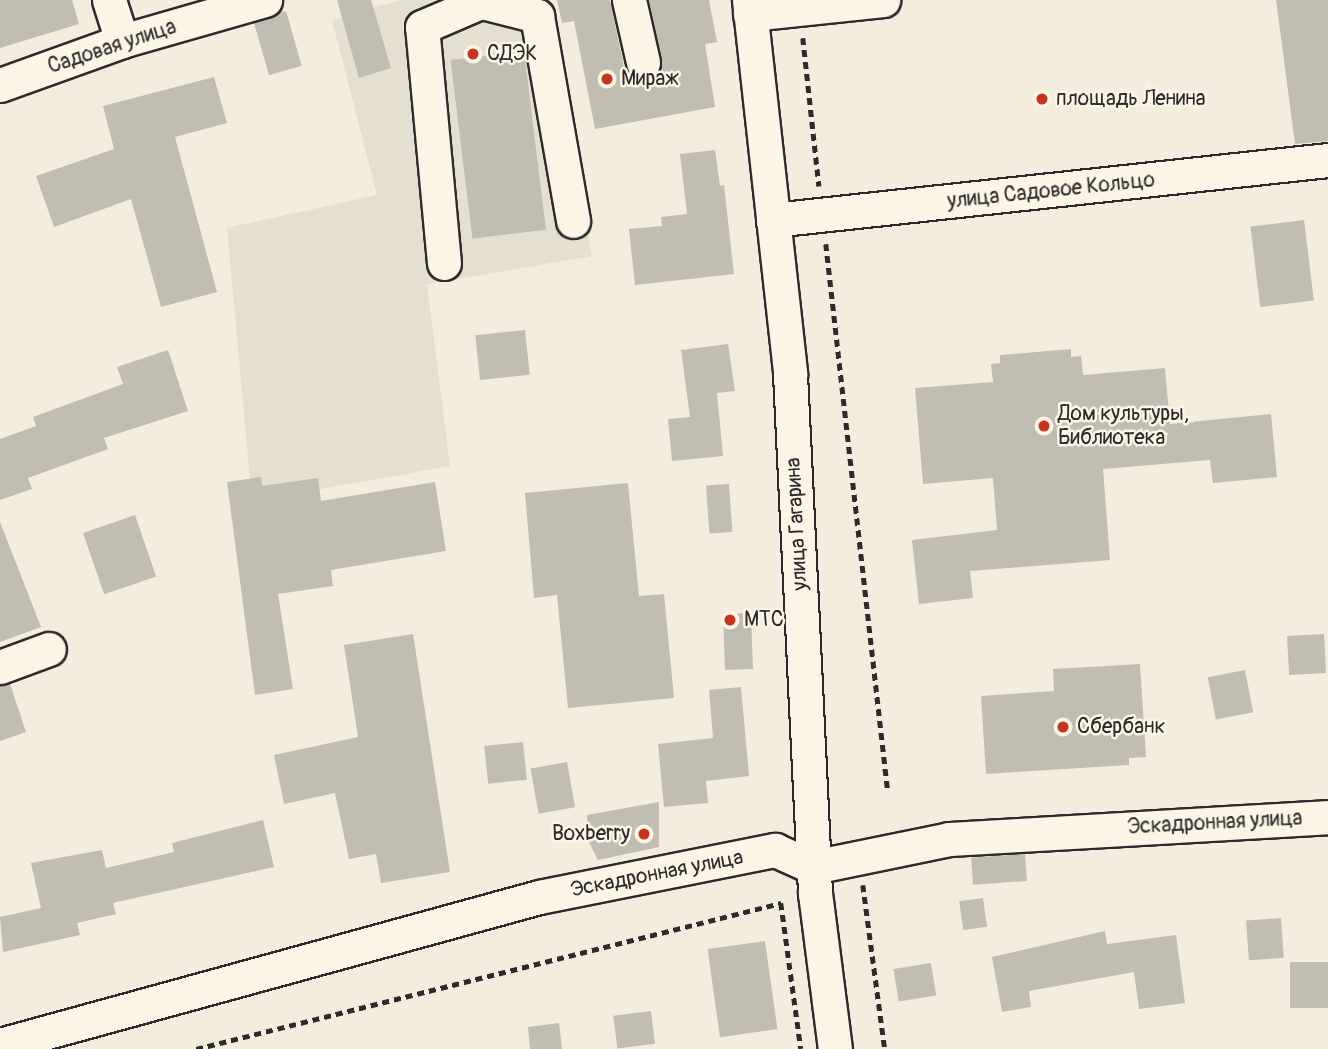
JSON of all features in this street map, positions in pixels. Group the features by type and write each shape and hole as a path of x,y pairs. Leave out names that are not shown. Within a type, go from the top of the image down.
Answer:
{"street":[{"path":"109,0 122,41"},
{"name":"Садовая улица","path":"0,85 122,41 265,0"},
{"path":"629,0 643,62"},
{"path":"750,7 800,9 883,0"},
{"path":"444,263 422,27 485,2 537,16 573,221"},
{"name":"улица Гагарина","path":"750,7 790,374 813,867 835,1049"},
{"name":"улица Садовое Кольцо","path":"773,220 1328,160"},
{"path":"0,667 49,649"},
{"name":"Эскадронная улица","path":"0,1045 540,897 775,850 813,867 949,839 1328,817"}],"path":[{"path":"800,9 888,792"},
{"path":"859,858 885,1049"},
{"path":"196,1049 781,903 801,1049"}],"shaded area":[{"path":"400,0 544,0 592,256 427,284 450,466 252,501 227,228 377,195 332,20"}],"building":[{"path":"0,0 72,0 79,24 0,48"},
{"path":"337,0 371,0 391,68 359,78"},
{"path":"557,0 610,0 624,67 637,80 647,81 656,76 662,58 649,0 709,0 717,42 705,44 715,107 595,129 574,21 562,23"},
{"path":"1276,0 1328,0 1328,141 1295,144"},
{"path":"286,11 302,66 269,75 253,20"},
{"path":"524,51 546,230 472,239 451,60"},
{"path":"214,77 227,123 175,137 217,292 161,307 131,199 54,227 36,176 114,149 103,106"},
{"path":"715,150 720,186 724,185 734,274 635,285 629,229 662,226 661,217 687,214 680,154"},
{"path":"1304,220 1314,300 1260,307 1250,227"},
{"path":"525,330 530,375 480,380 475,335"},
{"path":"728,344 735,391 717,393 723,456 672,461 668,419 690,417 681,350"},
{"name":"Дом культуры, Библиотека","path":"1071,349 1071,357 1081,356 1083,375 1165,368 1170,424 1271,414 1277,477 1213,483 1210,460 1103,469 1110,560 970,571 973,598 919,604 912,540 997,530 993,478 923,484 915,388 993,382 991,364 1000,363 1000,355"},
{"path":"168,350 188,411 104,438 108,449 28,478 32,489 0,500 0,439 36,426 33,417 123,384 117,367"},
{"path":"261,477 262,486 318,478 321,501 435,482 446,551 331,570 333,586 278,594 293,689 255,695 227,482"},
{"path":"628,483 639,596 664,594 674,698 568,708 557,595 534,598 525,493"},
{"path":"729,484 732,532 709,533 706,486"},
{"path":"135,515 156,576 104,594 83,533"},
{"path":"0,522 41,627 0,642"},
{"path":"751,613 753,669 725,670 723,614"},
{"path":"413,634 450,872 381,883 376,854 349,859 335,793 284,804 274,755 358,737 344,645"},
{"path":"1324,634 1326,673 1289,675 1287,636"},
{"name":"Сбербанк","path":"1140,664 1146,757 1129,758 1129,765 986,774 981,696 1054,691 1053,669"},
{"path":"1245,670 1253,712 1216,719 1208,677"},
{"path":"10,684 26,732 0,741 0,686"},
{"path":"741,687 749,776 706,781 708,803 664,807 658,744 713,738 709,690"},
{"path":"523,742 527,780 488,784 484,746"},
{"path":"567,762 575,807 539,814 531,768"},
{"path":"659,802 659,847 598,860 588,840 587,815"},
{"path":"263,820 274,867 113,903 116,914 77,923 80,935 3,952 0,917 41,908 31,863 102,850 106,868 174,852 172,843"},
{"path":"1025,854 1027,881 973,885 971,858"},
{"path":"983,898 987,927 963,930 959,901"},
{"path":"1281,918 1284,958 1249,960 1246,920"},
{"path":"1105,931 1107,944 1176,935 1185,1003 1139,1009 1134,972 1029,991 1031,1007 1002,1012 992,957"},
{"path":"765,941 777,1029 720,1037 708,949"},
{"path":"1290,962 1328,962 1328,1008 1290,1008"},
{"path":"931,963 936,996 899,1002 893,969"},
{"path":"651,1011 655,1044 617,1048 613,1016"},
{"path":"559,1023 562,1049 530,1049 528,1027"}],"place":[{"name":"СДЭК","path":"473,54"},
{"name":"Мираж","path":"607,79"},
{"name":"площадь Ленина","path":"1042,99"},
{"name":"Дом культуры, Библиотека","path":"1044,426"},
{"name":"МТС","path":"730,620"},
{"name":"Сбербанк","path":"1063,727"},
{"name":"Boxberry","path":"644,834"}]}
